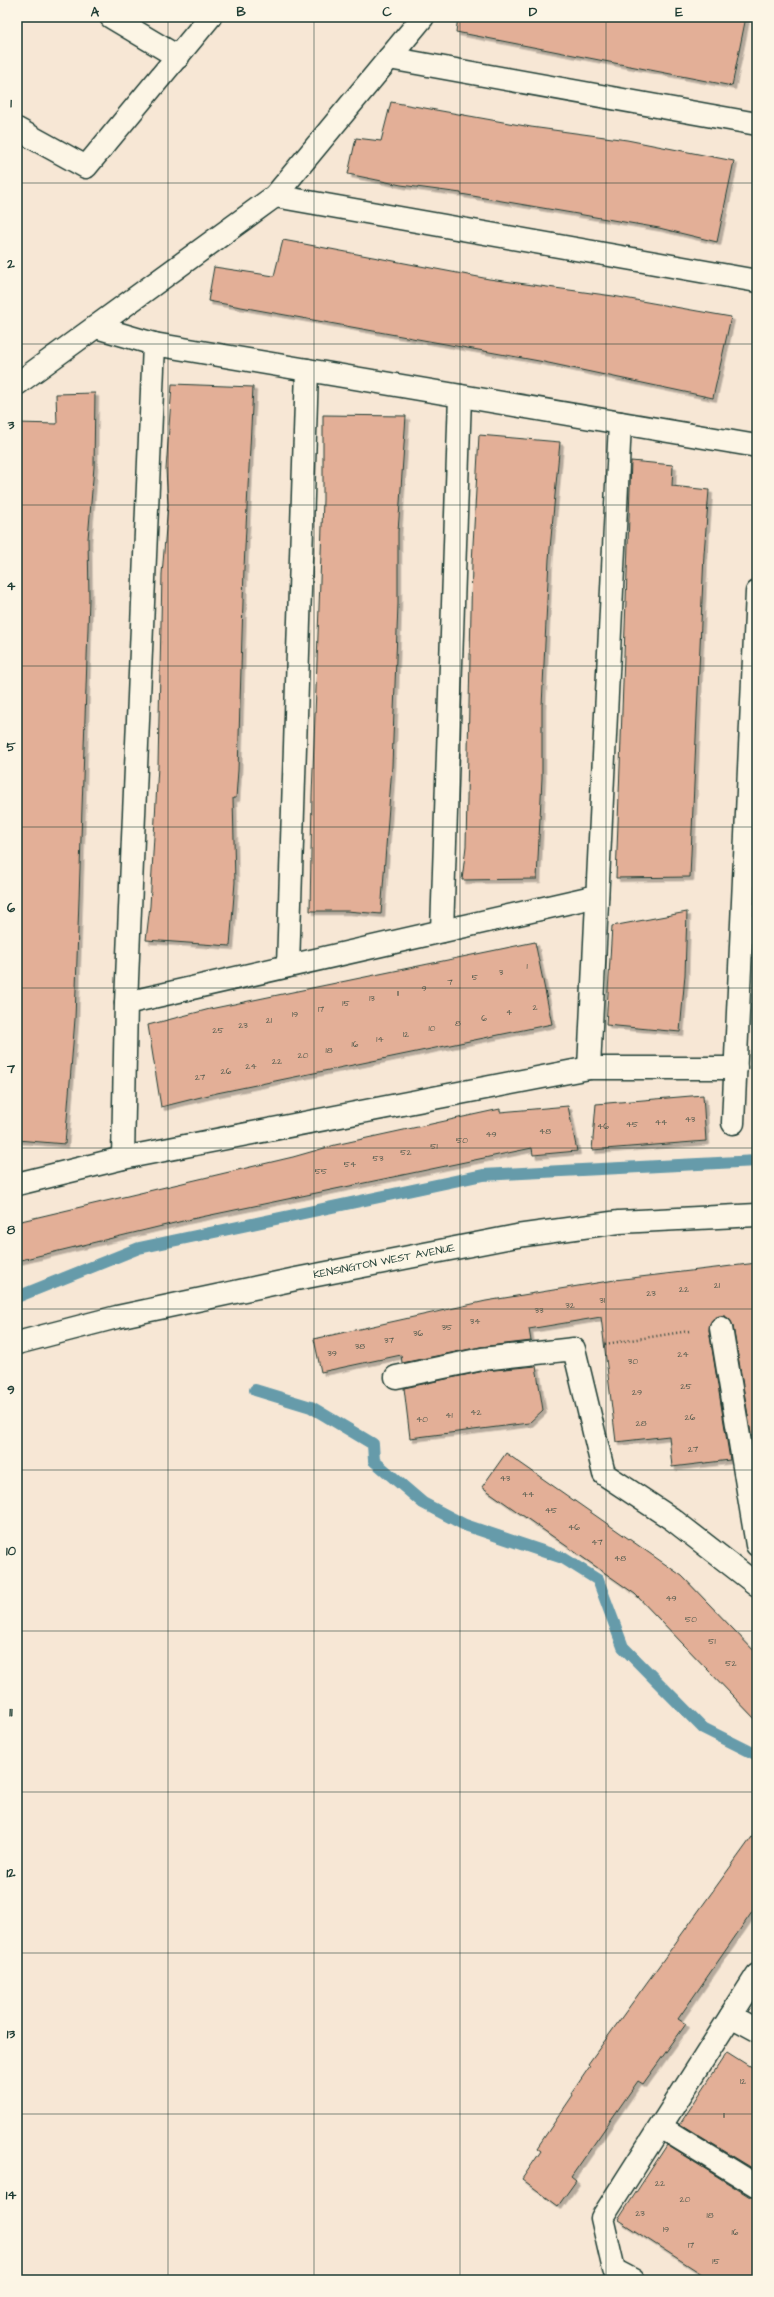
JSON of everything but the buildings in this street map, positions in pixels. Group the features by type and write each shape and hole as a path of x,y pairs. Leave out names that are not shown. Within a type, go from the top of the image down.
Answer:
{"street":[{"path":"110,17 178,56"},
{"path":"17,129 86,167 210,17"},
{"path":"17,384 275,196 423,17"},
{"path":"389,58 757,124"},
{"path":"275,196 757,281"},
{"path":"96,327 154,344 757,446"},
{"path":"123,1158 126,1002 154,344"},
{"path":"288,966 307,370"},
{"path":"442,930 460,396"},
{"path":"589,1068 620,423"},
{"path":"733,1123 757,592"},
{"path":"126,1002 597,896"},
{"path":"17,1184 123,1158 589,1068 736,1068"},
{"name":"KENSINGTON WEST AVENUE","path":"17,1344 117,1318 288,1280 516,1236 619,1222 757,1215"},
{"path":"721,1328 757,1545"},
{"path":"396,1377 482,1359 574,1349 604,1474 672,1519 757,1585"},
{"path":"633,2280 614,2270 602,2218 757,1974"},
{"path":"731,2016 757,2030"},
{"path":"661,2127 757,2186"}],"path":[{"path":"574,1349 656,1335 721,1328"}],"waterway":[{"path":"17,1297 139,1248 483,1175 757,1161"},
{"path":"255,1390 311,1407 373,1444 374,1461 423,1503 465,1525 563,1558 598,1580 623,1647 703,1728 757,1755"}]}
